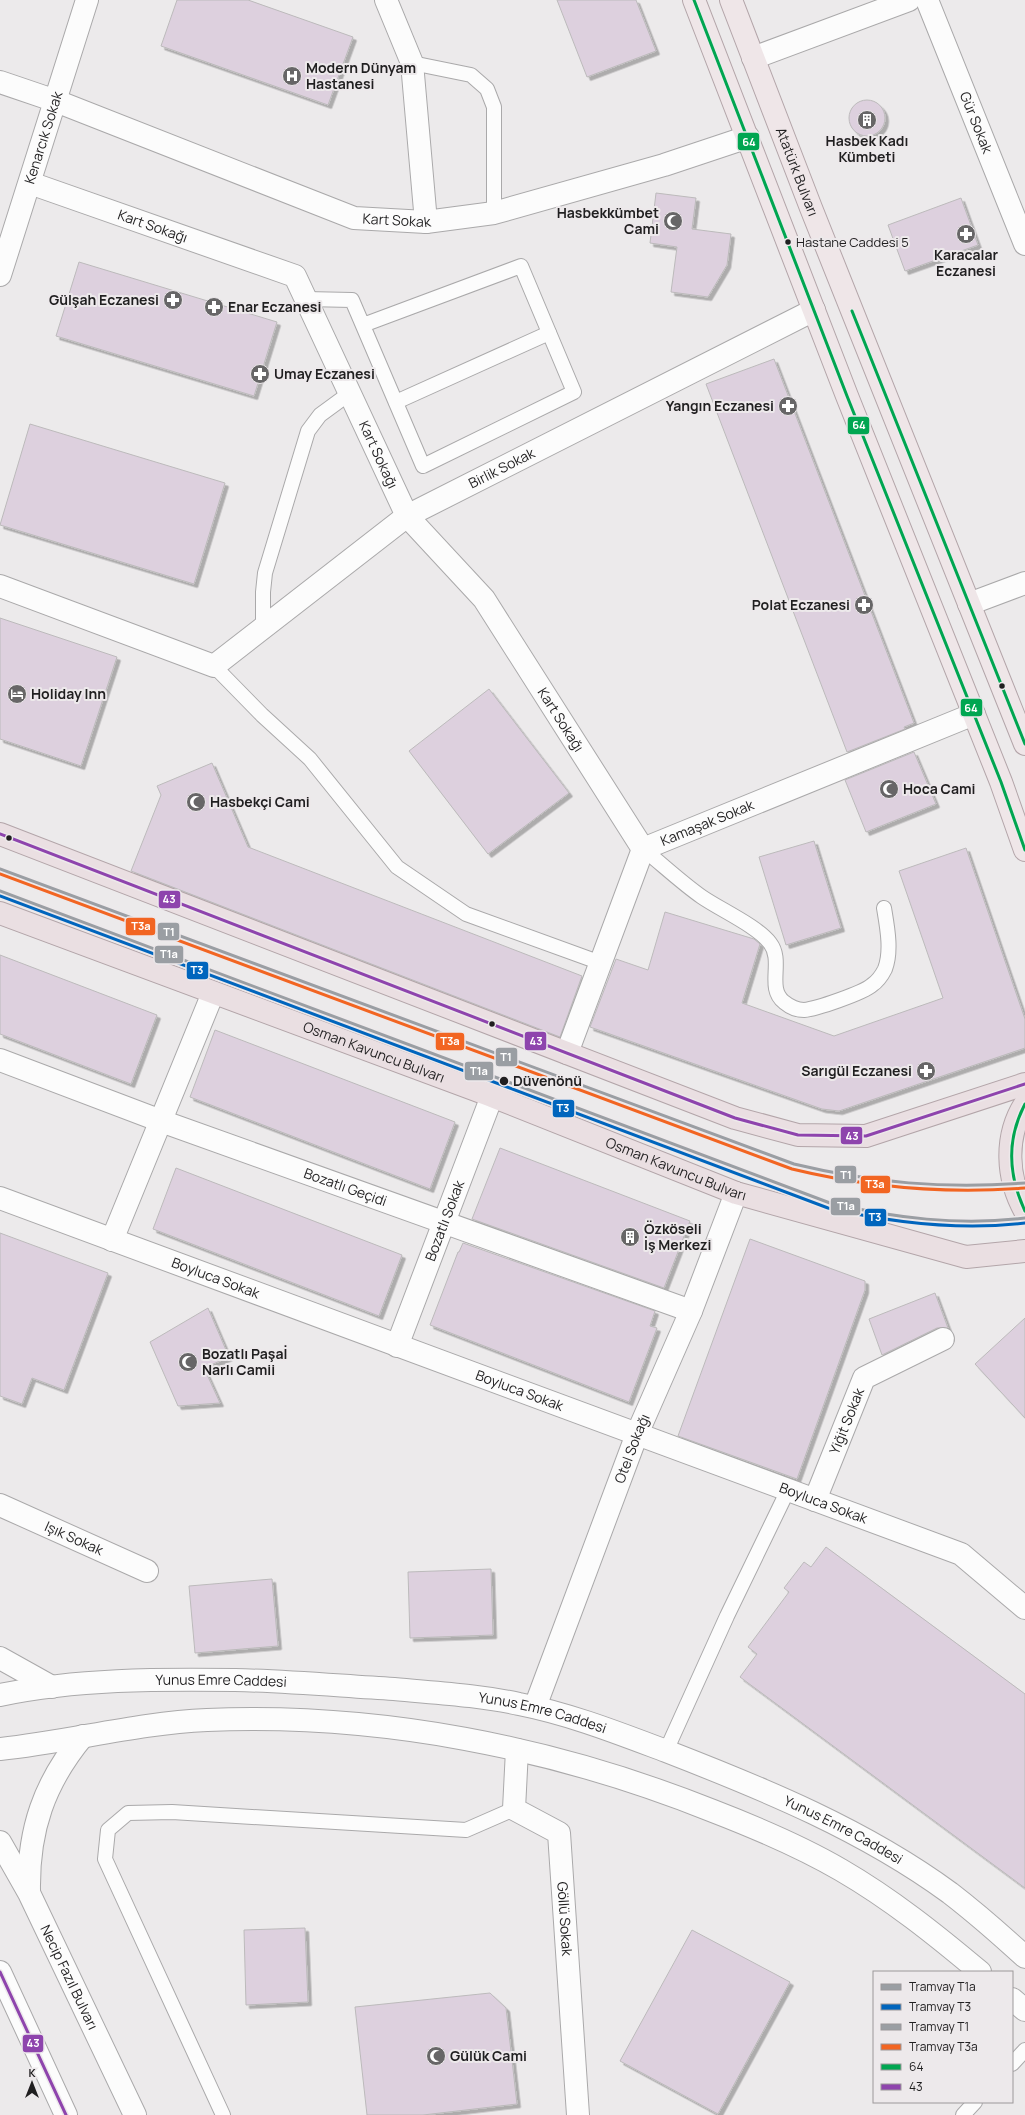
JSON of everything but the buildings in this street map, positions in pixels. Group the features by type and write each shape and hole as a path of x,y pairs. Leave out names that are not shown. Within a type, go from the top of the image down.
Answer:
{"highway":[{"path":"0,834 735,1118 798,1135 866,1136 1025,1084"},
{"name":"Osman Kavuncu Bulvarı","path":"0,913 492,1096 736,1193 966,1257 1025,1251"},
{"path":"1025,1104 1013,1131 1010,1153 1012,1175 1017,1197 1025,1211"}],"main road":[{"path":"694,0 814,310 974,714 1025,850"},
{"name":"Atatürk Bulvarı","path":"731,0 1025,744"}],"street":[{"name":"Kenarcık Sokak","path":"0,275 87,0"},
{"path":"386,0 412,63 426,222"},
{"path":"753,58 909,0"},
{"name":"Gür Sokak","path":"927,0 1025,244"},
{"name":"Kart Sokak","path":"0,82 56,101 354,218 426,222 494,213 664,165 748,137"},
{"name":"Kart Sokağı","path":"30,183 295,276 407,516 484,599 643,849"},
{"name":"Birlik Sokak","path":"214,666 407,516 814,310"},
{"path":"969,604 1025,583"},
{"path":"0,586 214,666"},
{"name":"Kamaşak Sokak","path":"566,1053 643,849 974,714"},
{"path":"112,1240 212,993"},
{"name":"Bozatlı Geçidi","path":"0,1060 161,1121 691,1311"},
{"name":"Bozatlı Sokak","path":"397,1346 492,1096"},
{"name":"Otel Sokağı","path":"534,1707 637,1434 691,1311 736,1193"},
{"name":"Boyluca Sokak","path":"0,1198 961,1554 1025,1608"},
{"name":"Yiğit Sokak","path":"815,1500 864,1378 943,1339"},
{"name":"Işık Sokak","path":"0,1505 147,1571"},
{"path":"0,1658 52,1687"},
{"name":"Yunus Emre Caddesi","path":"0,1696 52,1687 122,1681 263,1680 438,1692 480,1697 534,1707 599,1726 666,1751 758,1788 800,1807 904,1862 949,1893 992,1927 1025,1957"},
{"path":"0,1749 160,1724 205,1720 266,1719 388,1726 442,1734 517,1750 614,1775 680,1798 793,1845 840,1869 884,1897 921,1923 979,1971"},
{"path":"29,1893 30,1856 36,1820 55,1775 68,1754 83,1736"},
{"path":"514,1809 517,1750"},
{"name":"Göllü Sokak","path":"514,1809 559,1833 578,2115"},
{"name":"Necip Fazıl Bulvarı","path":"0,1842 29,1893 135,2115"},
{"path":"0,1972 66,2115"},
{"path":"1013,2000 1025,2010"}],"lane":[{"path":"412,63 471,75 487,89 494,107 494,213"},
{"path":"306,298 352,300 423,466 574,392 521,266 363,325"},
{"path":"396,402 549,333"},
{"path":"263,628 263,592 265,573 308,431 320,415 350,393"},
{"path":"214,666 262,715 310,758 397,867 466,914 601,963"},
{"path":"643,849 701,896 763,935 775,952 777,961 776,991 784,1002 793,1008 803,1010 814,1008 862,991 880,978 886,967 888,955 887,926 884,908"},
{"path":"666,1751 727,1616 788,1490"},
{"path":"224,2115 105,1859 108,1830 128,1813 172,1812 466,1830 514,1809"},
{"path":"1013,2063 1025,2050"},
{"path":"963,2115 974,2103"}],"tram line":[{"name":"T1","path":"0,869 794,1164 852,1176 909,1183 937,1185 995,1185 1025,1183"},
{"name":"T3a","path":"0,874 792,1169 850,1181 908,1188 937,1190 996,1190 1025,1188"},
{"name":"T1a","path":"0,891 830,1203 878,1213 951,1221 1025,1218"},
{"name":"T3","path":"0,896 828,1208 877,1218 950,1226 1025,1223"}],"transit line":[{"name":"64","path":"694,0 847,396 1001,782 1025,850"},
{"name":"64","path":"852,311 1025,744"},
{"name":"43","path":"0,834 735,1118 798,1135 866,1136 1025,1084"},
{"name":"64","path":"1025,1104 1019,1117 1012,1144 1015,1184 1025,1211"},
{"name":"43","path":"0,1972 66,2115"}],"place":[{"name":"Modern Dünyam Hastanesi","path":"292,76"},
{"name":"Hasbek Kadı Kümbeti","path":"867,120"},
{"name":"Hasbekkümbet Cami","path":"673,221"},
{"name":"Karacalar Eczanesi","path":"966,234"},
{"name":"Hastane Caddesi 5","path":"788,242"},
{"name":"Gülşah Eczanesi","path":"173,300"},
{"name":"Enar Eczanesi","path":"214,307"},
{"name":"Umay Eczanesi","path":"260,374"},
{"name":"Yangın Eczanesi","path":"788,406"},
{"name":"Polat Eczanesi","path":"864,605"},
{"name":"Holiday Inn","path":"17,694"},
{"name":"Hoca Cami","path":"889,789"},
{"name":"Hasbekçi Cami","path":"196,802"},
{"name":"Sarıgül Eczanesi","path":"926,1071"},
{"name":"Düvenönü","path":"504,1081"},
{"name":"Özköseli İş Merkezi","path":"630,1237"},
{"name":"Bozatlı Paşaİ Narlı Camii","path":"188,1362"},
{"name":"Gülük Cami","path":"436,2056"}]}
